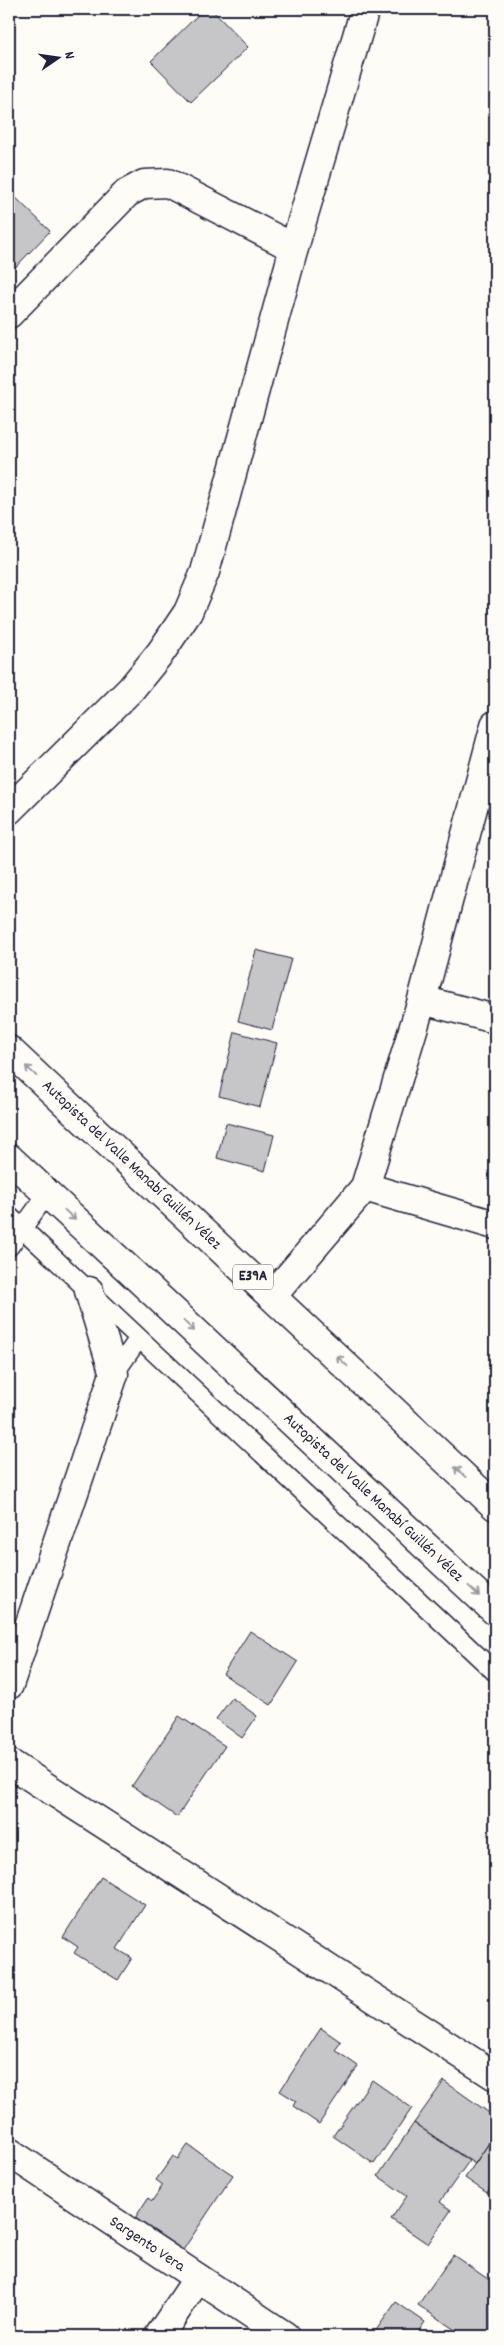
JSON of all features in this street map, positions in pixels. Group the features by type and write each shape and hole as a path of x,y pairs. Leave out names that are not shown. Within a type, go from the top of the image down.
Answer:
{"street":[{"path":"9,810 131,689 162,652 188,612 205,572 294,248 365,9"},
{"path":"9,314 127,193 144,184 168,183 294,248"},
{"path":"273,1295 365,1187 485,802 495,725"},
{"path":"422,1000 495,1019"},
{"name":"Autopista del Valle Manabí Guillén Vélez","path":"9,1050 273,1295 495,1506"},
{"name":"Autopista del Valle Manabí Guillén Vélez","path":"9,1158 495,1611"},
{"path":"365,1187 495,1226"},
{"path":"9,1685 114,1374 89,1291"},
{"path":"9,1763 495,2076"},
{"name":"Sargento Vera","path":"9,2152 285,2336"},
{"path":"160,2336 198,2278"}],"lane":[{"path":"9,1247 47,1194"},
{"path":"9,1216 495,1672"},
{"path":"114,1374 139,1338"}],"building":[{"path":"204,9 211,9 248,47 191,102 151,61"},
{"path":"9,191 50,231 9,274"},
{"path":"256,950 291,959 272,1030 238,1021"},
{"path":"235,1032 277,1043 260,1107 219,1096"},
{"path":"226,1123 274,1135 265,1171 217,1158"},
{"path":"250,1631 298,1662 271,1705 223,1674"},
{"path":"232,1698 257,1716 242,1738 216,1719"},
{"path":"179,1716 225,1746 177,1817 132,1786"},
{"path":"101,1877 145,1905 117,1949 132,1958 118,1980 74,1953 78,1947 63,1937"},
{"path":"321,2028 341,2042 335,2050 358,2066 319,2124 293,2106 296,2101 280,2091"},
{"path":"372,2080 412,2108 374,2164 333,2136"},
{"path":"444,2081 495,2117 495,2134 475,2164 414,2123"},
{"path":"414,2123 469,2161 440,2202 451,2210 428,2244 391,2219 407,2196 378,2176"},
{"path":"495,2134 495,2181 487,2193 465,2178"},
{"path":"188,2145 233,2175 183,2250 135,2218 148,2198 152,2201 163,2185 156,2180 173,2156 178,2159"},
{"path":"495,2181 495,2198 487,2193"},
{"path":"453,2255 495,2284 495,2336 464,2336 418,2305"},
{"path":"396,2302 425,2322 415,2336 372,2336"}]}
